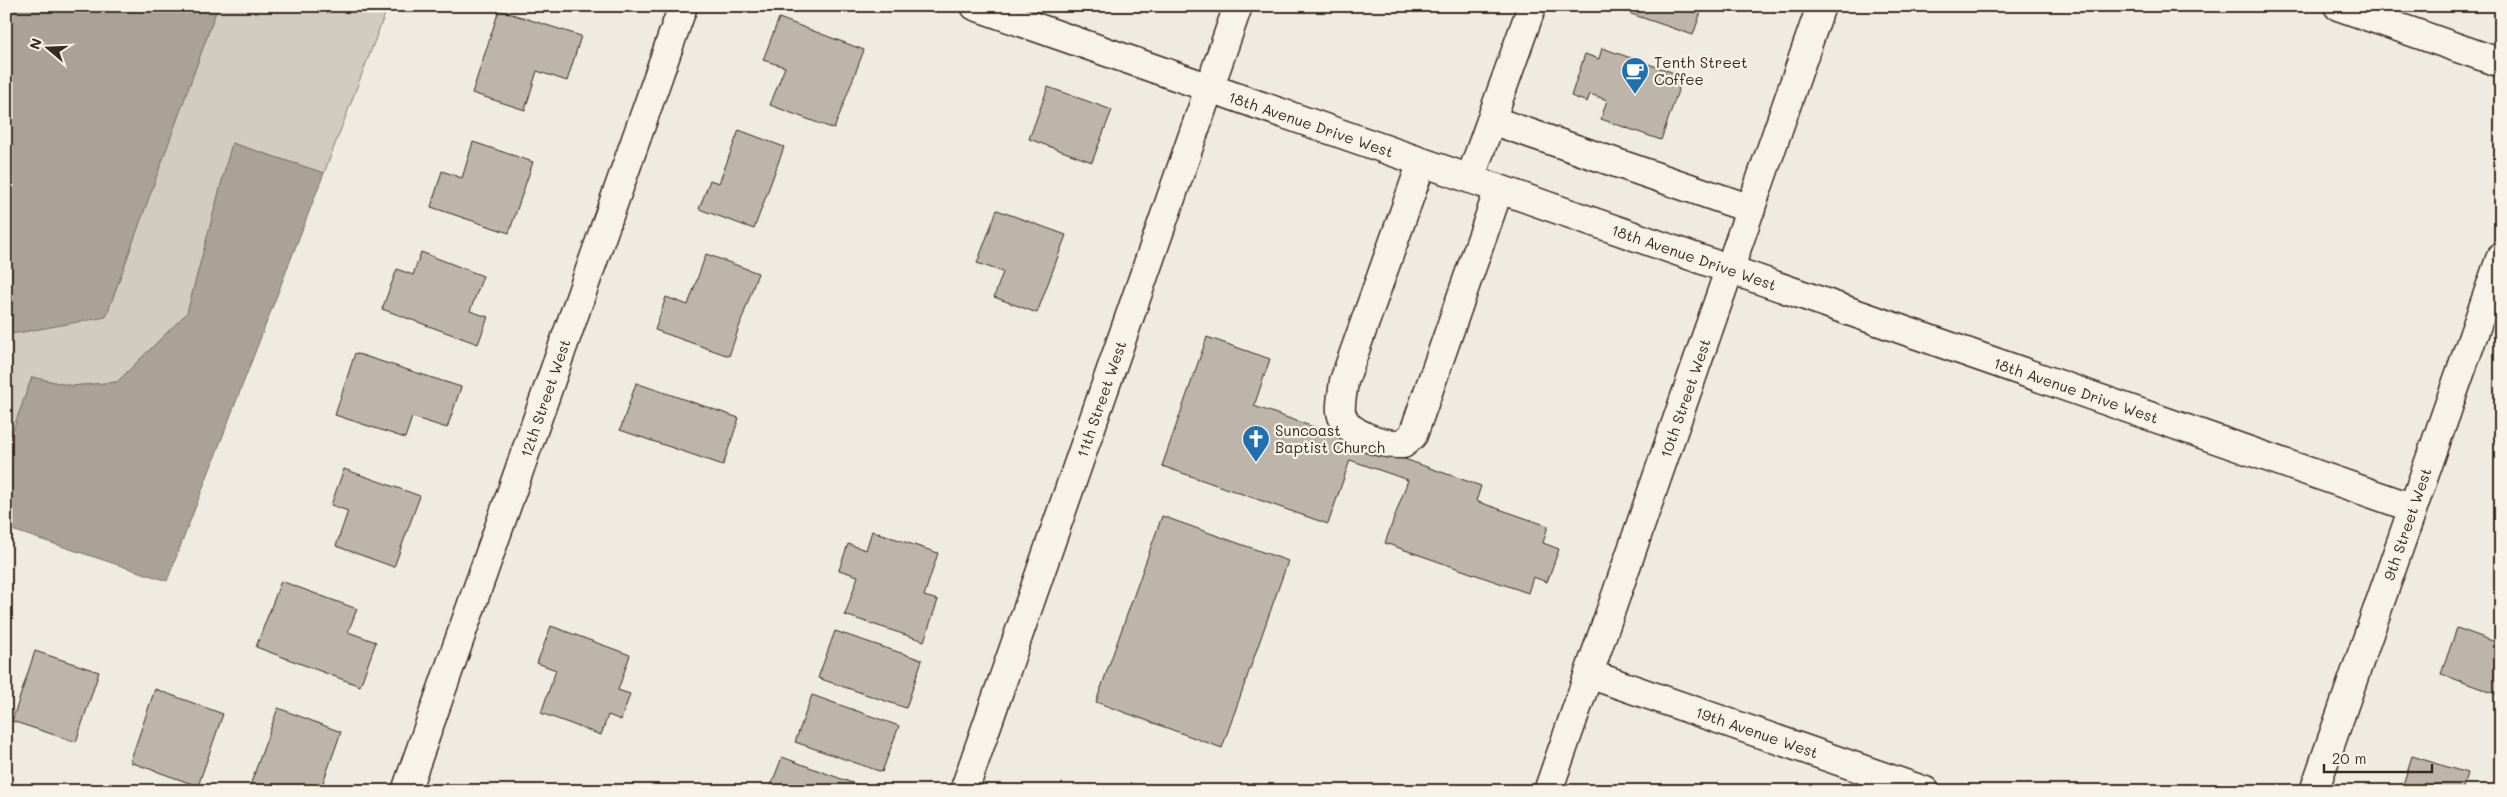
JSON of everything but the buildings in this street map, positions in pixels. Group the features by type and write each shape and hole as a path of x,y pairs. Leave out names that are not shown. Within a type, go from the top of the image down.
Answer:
{"street":[{"name":"12th Street West","path":"406,791 683,6"},
{"name":"18th Avenue Drive West","path":"975,6 2413,508"},
{"name":"11th Street West","path":"964,791 1238,6"},
{"path":"1470,179 1532,6"},
{"name":"10th Street West","path":"1548,791 1821,6"},
{"path":"2338,6 2501,63"},
{"path":"1491,120 1751,209"},
{"path":"1422,162 1344,381 1341,413 1348,426 1362,434 1392,444 1403,444 1413,435 1499,189"},
{"name":"9th Street West","path":"2314,791 2501,256"},
{"name":"19th Avenue West","path":"1589,674 1925,791"}],"shaded area":[{"path":"6,6 218,6 106,317 6,335"},
{"path":"218,6 388,6 324,173 232,143 187,313 117,382 72,386 32,377 6,449 6,335 106,316"},
{"path":"232,143 324,173 167,581 6,528 6,449 32,377 72,386 117,382 187,313"}],"place":[{"name":"Tenth Street Coffee","path":"1635,95"},
{"name":"Suncoast Baptist Church","path":"1256,463"}]}
